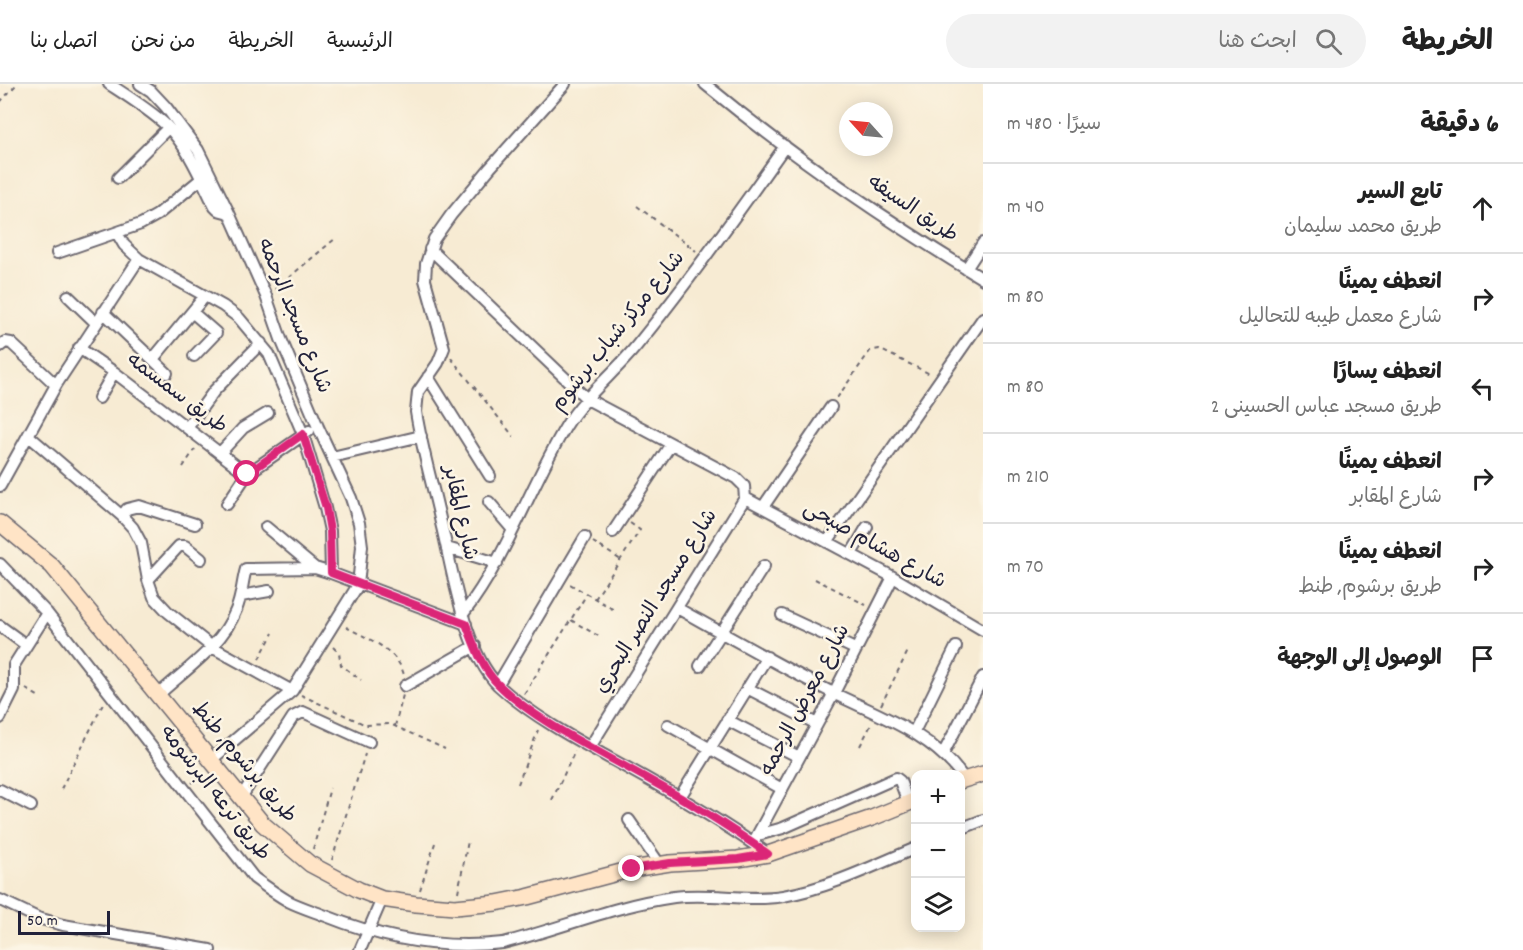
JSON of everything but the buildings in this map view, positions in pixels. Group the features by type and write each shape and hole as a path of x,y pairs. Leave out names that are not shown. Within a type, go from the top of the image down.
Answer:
{"main road":[{"name":"طريق برشوم, طنط","path":"0,523 52,566 240,799 280,841 310,864 382,899 455,907 496,903 632,869 768,854 820,837 911,801"},
{"path":"965,780 983,774"}],"street":[{"path":"109,84 140,105 194,153 201,179 215,207 229,213"},
{"name":"شارع مسجد الرحمه","path":"141,84 153,87 181,126 229,213 266,296 281,339 351,498 359,523 362,546 358,585"},
{"path":"444,348 425,280 430,249 439,231 451,215 565,84"},
{"name":"طريق السيفه","path":"705,84 785,146 912,235 983,279"},
{"path":"140,105 153,87"},
{"path":"118,178 168,128"},
{"name":"شارع مركز شباب برشوم","path":"464,619 496,563 566,426 586,399 637,345 705,258 785,146"},
{"path":"57,253 141,224 157,215 201,179"},
{"path":"117,233 124,245 139,258 239,318 269,354 303,434 326,508 330,531 331,573"},
{"path":"966,269 983,243"},
{"path":"430,249 586,399 670,444 613,532"},
{"path":"0,486 56,385 139,258"},
{"path":"153,359 205,296"},
{"path":"68,297 96,323"},
{"path":"103,312 167,373"},
{"path":"192,312 216,333 194,356"},
{"path":"827,542 983,318"},
{"path":"0,346 5,342 11,342 56,385"},
{"path":"187,428 214,391 261,343"},
{"name":"طريق سمسمه","path":"79,348 114,372 247,474"},
{"name":"شارع المقابر","path":"444,348 438,363 418,392 415,402 420,436 464,619 475,646 498,684 542,718 585,744 755,839 768,854"},
{"path":"99,398 114,372"},
{"path":"428,377 490,476"},
{"path":"763,507 831,407"},
{"path":"220,453 243,428 268,413"},
{"path":"227,504 247,474 303,434 318,427"},
{"path":"29,436 133,528 141,543 148,580 154,597 168,612 212,647 292,691"},
{"path":"332,457 420,436"},
{"name":"شارع مسجد النصر البحري","path":"585,744 677,608 745,498 744,486 736,478 670,444"},
{"name":"شارع هشام صبحى","path":"745,498 893,577 983,630"},
{"path":"489,502 513,530"},
{"path":"122,516 127,509 140,506 195,524"},
{"path":"266,527 315,568"},
{"path":"851,554 867,527"},
{"path":"498,684 585,537"},
{"path":"148,580 179,546 184,546 201,559"},
{"path":"447,548 496,563"},
{"name":"طريق ترعه البرشومه","path":"0,564 47,613 254,878 288,901 368,933 401,942 452,948 474,948 502,943 631,905 675,897 783,896 855,873 911,850"},
{"path":"700,666 764,566"},
{"path":"158,695 212,647 226,630 241,596 245,570 315,568 358,585 464,619"},
{"name":"شارع معرض الرحمه","path":"755,839 834,693 893,577"},
{"path":"212,764 292,691 358,585"},
{"path":"241,596 269,591"},
{"path":"677,608 834,693 914,732 943,754 953,763 956,770"},
{"path":"0,718 15,690 14,665 47,613"},
{"path":"782,615 855,649"},
{"path":"0,626 26,645"},
{"path":"405,686 475,646"},
{"path":"914,732 956,647"},
{"path":"680,797 767,657"},
{"path":"943,754 982,677"},
{"path":"747,688 817,724"},
{"path":"240,799 293,717 299,712 369,742"},
{"path":"727,720 799,757"},
{"path":"668,725 782,789"},
{"path":"755,839 896,778 911,799"},
{"path":"0,790 31,806"},
{"path":"629,820 660,865"},
{"path":"965,827 983,820"},
{"path":"360,950 382,899"},
{"path":"0,900 38,918 63,925 210,950"}],"path":[{"path":"0,102 17,84"},
{"path":"637,206 705,258"},
{"path":"266,296 336,238"},
{"path":"444,348 514,437"},
{"path":"831,407 870,351 874,349 879,349 942,379"},
{"path":"183,467 201,439"},
{"path":"595,598 640,530 623,518"},
{"path":"585,537 621,560"},
{"path":"560,578 615,611"},
{"path":"815,579 875,610"},
{"path":"519,701 587,594"},
{"path":"571,620 600,637"},
{"path":"336,621 389,650 402,667 405,686 395,726"},
{"path":"254,670 273,633"},
{"path":"323,641 338,651 341,665 361,680"},
{"path":"860,747 908,651"},
{"path":"16,684 41,698"},
{"path":"292,691 366,725 395,726 445,749"},
{"path":"62,789 110,692"},
{"path":"518,784 542,718"},
{"path":"328,874 374,725"},
{"path":"552,800 585,744"},
{"path":"184,788 212,764"},
{"path":"310,864 330,788"},
{"path":"455,907 468,841"},
{"path":"416,904 435,843"}],"route":[{"path":"247,474 303,434 326,508 330,531 331,573 466,624 490,674 498,684 519,701 580,741 680,797 768,854 632,869"}]}
